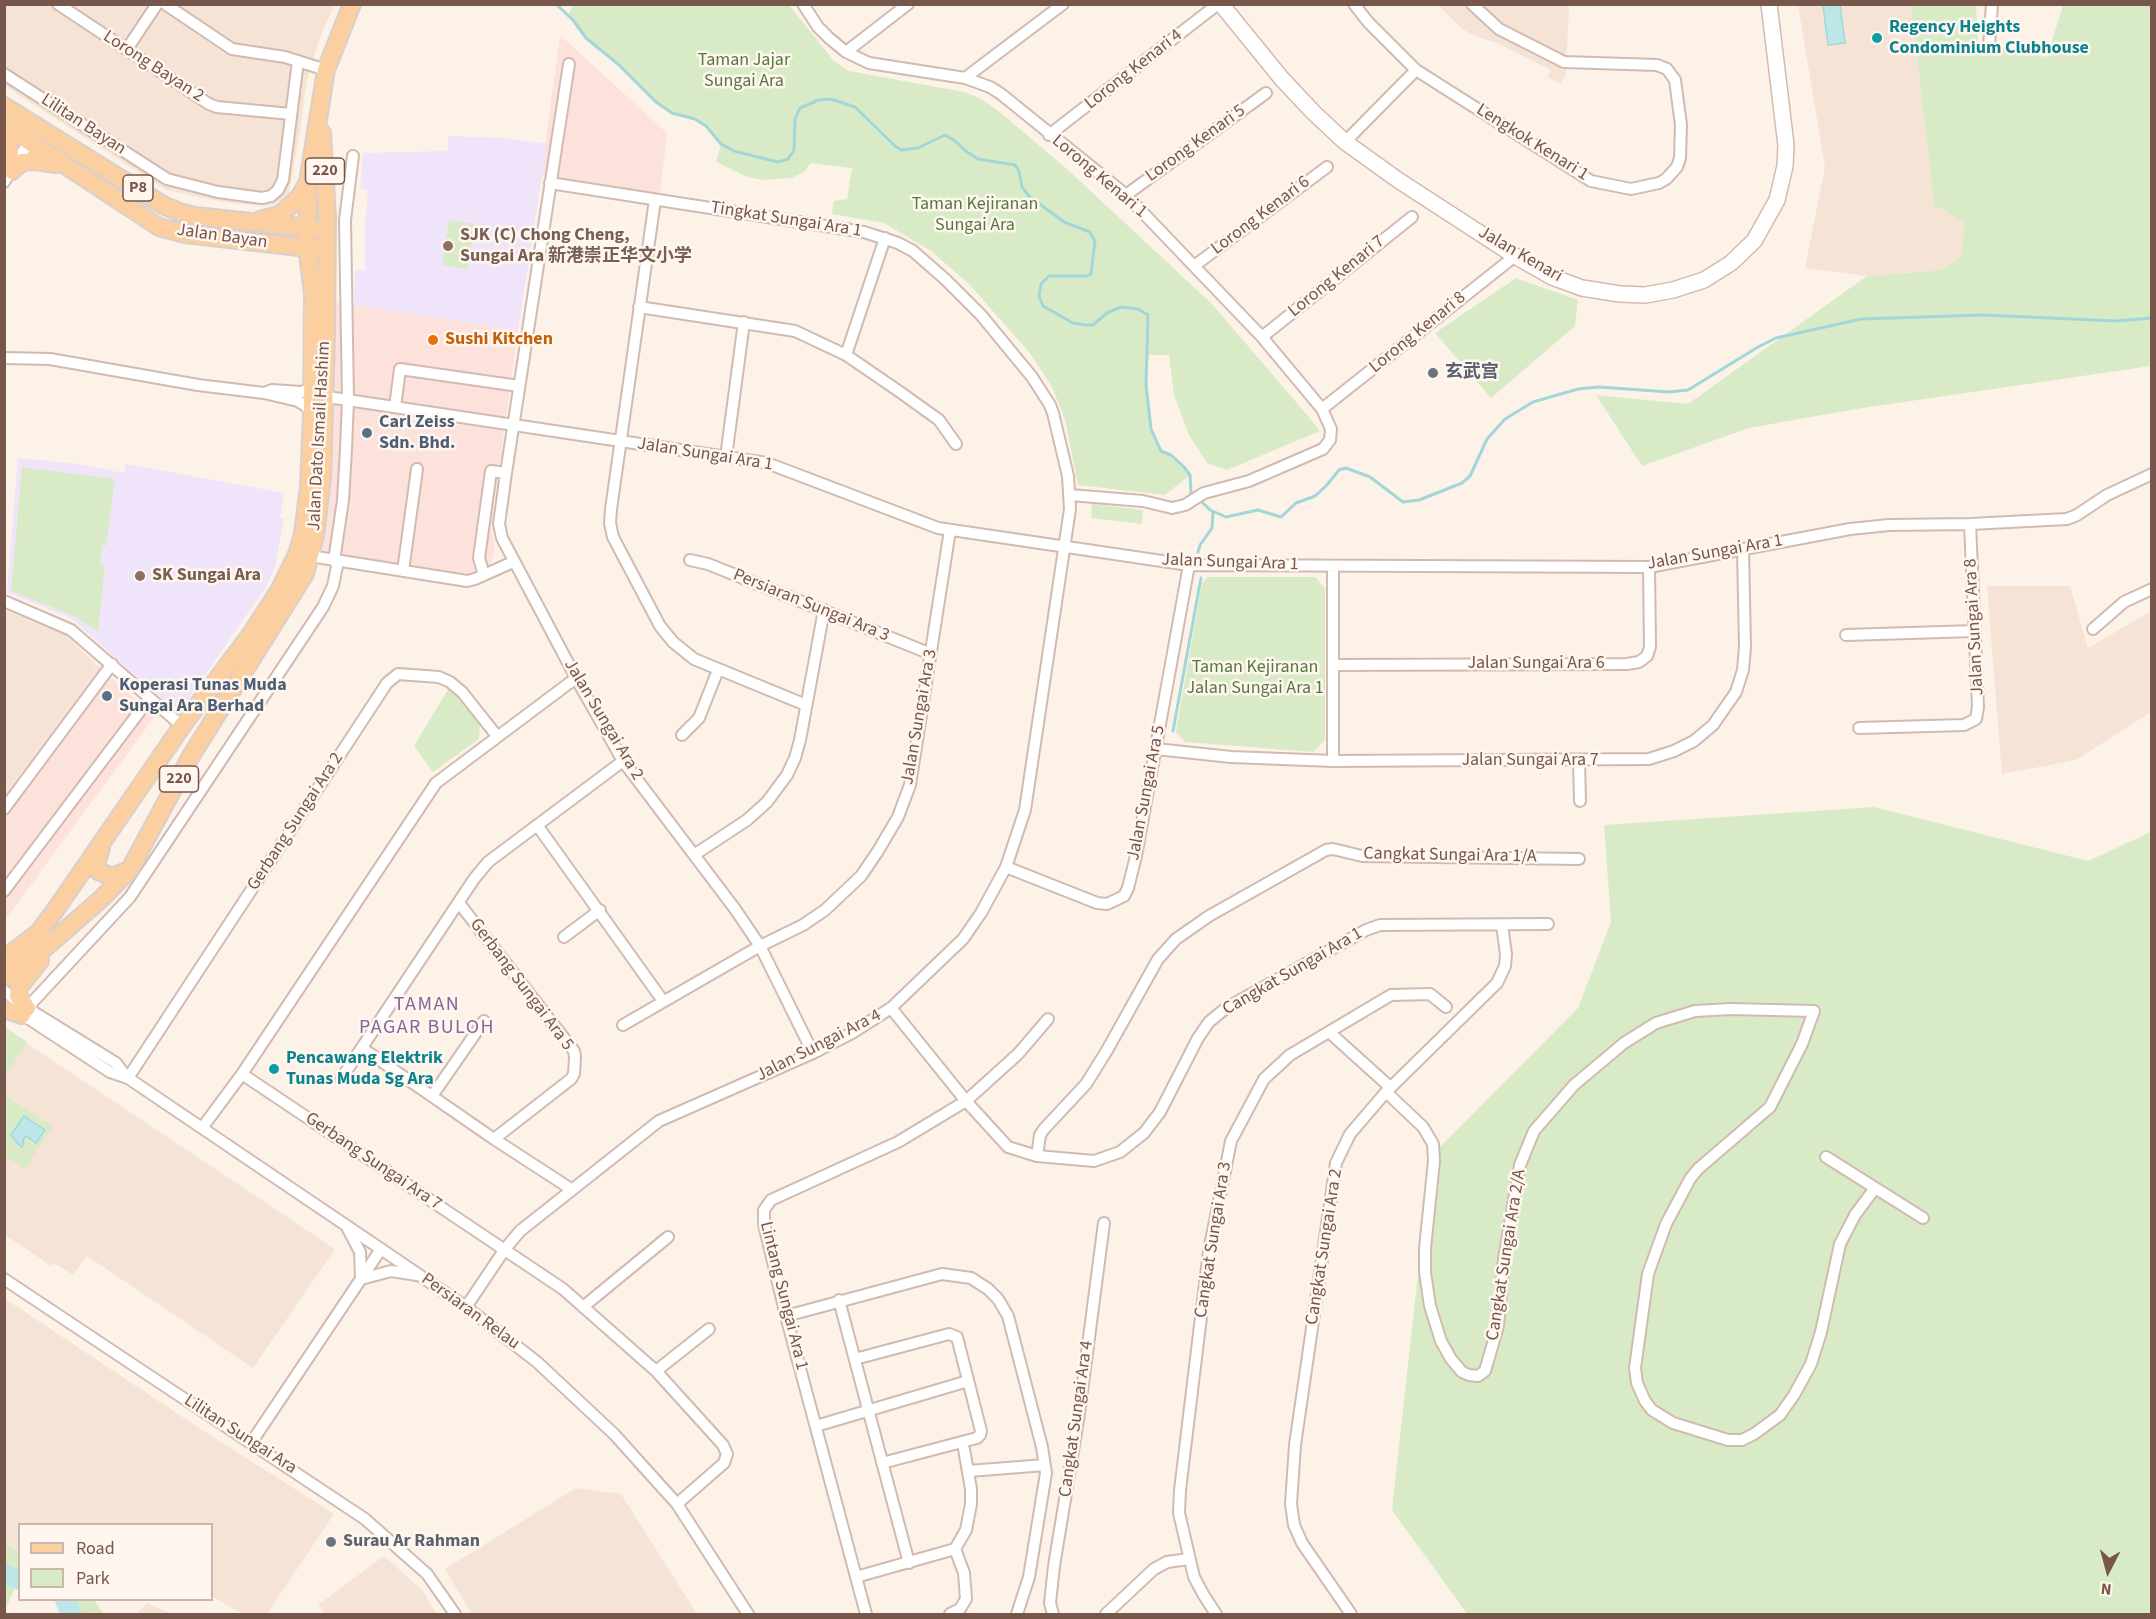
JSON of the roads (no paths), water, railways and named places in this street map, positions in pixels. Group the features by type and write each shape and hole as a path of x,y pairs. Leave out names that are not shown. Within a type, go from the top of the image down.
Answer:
{"main road":[{"name":"Jalan Dato Ismail Hashim","path":"4,978 38,954 101,899 130,869 191,756 305,574 315,536 322,478 313,294 307,248 308,183 326,70 352,4"},
{"path":"4,107 30,128 32,135 29,142"},
{"name":"Jalan Bayan","path":"4,107 179,212 247,223 327,230"},
{"name":"Jalan Dato Ismail Hashim","path":"4,958 38,933 182,726 251,634 279,591 297,554 303,534 309,486 312,415 317,391 327,230 319,112"},
{"name":"Jalan Bayan","path":"4,125 159,227 185,234 326,250"},
{"path":"4,136 9,148 8,176"},
{"path":"29,142 34,137 42,137 76,149"},
{"path":"8,176 22,162 35,160 63,165"},
{"path":"247,223 269,218 287,209 300,196 308,183"},
{"path":"108,834 97,857 96,865 99,871 112,877 130,869"},
{"path":"4,1009 24,1011 18,996 21,982 81,916"}],"street":[{"name":"Lorong Bayan 2","path":"58,4 209,104 217,107 291,114"},
{"path":"127,49 157,4"},
{"path":"165,4 232,49 285,57 326,70"},
{"name":"Lorong Kenari 1","path":"803,4 818,27 846,52 869,63 965,78 990,87 1126,195 1262,337 1322,409 1331,429 1330,440 1323,449 1249,481 1204,493 1185,505 1172,508 1143,501 1070,495"},
{"path":"846,52 908,4"},
{"path":"965,78 1063,4"},
{"name":"Lorong Kenari 4","path":"1049,135 1220,4"},
{"name":"Jalan Kenari","path":"1220,4 1282,79 1345,142 1398,180 1515,256 1552,277 1582,288 1645,295 1673,290 1704,280 1731,263 1754,241 1777,200 1785,166 1786,145 1770,4"},
{"name":"Lengkok Kenari 1","path":"1354,4 1368,22 1416,70 1591,181 1630,189 1659,183 1677,167 1680,158 1681,125 1675,80 1667,69 1657,65 1564,62 1499,29 1472,4"},
{"path":"1989,47 1992,4"},
{"name":"Lilitan Bayan","path":"4,74 167,179 218,192 262,198 271,196 278,190 283,180 298,61"},
{"path":"514,425 569,64"},
{"path":"1345,142 1416,70"},
{"name":"Lorong Kenari 5","path":"1126,195 1266,93"},
{"path":"8,176 29,142"},
{"path":"24,1011 130,897 324,607 333,586 343,500 348,400 345,220 353,156"},
{"name":"Lorong Kenari 6","path":"1194,266 1327,166"},
{"name":"Tingkat Sungai Ara 1","path":"550,183 864,232 885,238 913,251 981,315 1032,377 1053,413 1068,476 1070,495 1066,548"},
{"path":"655,200 611,509 610,523 613,537 660,626 673,642 693,659 806,705"},
{"name":"Lorong Kenari 7","path":"1262,337 1412,217"},
{"path":"846,355 885,238"},
{"name":"Lorong Kenari 8","path":"1322,409 1515,256"},
{"path":"639,307 795,331 846,355 939,420 956,444"},
{"path":"726,457 744,322"},
{"path":"4,358 50,359 198,385 264,393 298,401 306,406 312,415"},
{"path":"395,407 400,369 519,386"},
{"path":"264,393 272,390 317,391"},
{"name":"Jalan Sungai Ara 1","path":"317,391 348,400 776,465 927,524 950,530 1189,565 1649,567 1743,550 1803,536 1850,529 1889,525 2067,519 2107,495 2151,474"},
{"name":"Jalan Sungai Ara 2","path":"514,425 499,524 502,538 513,562 623,761 735,909 760,946 813,1053"},
{"path":"402,571 417,469"},
{"path":"484,575 479,558 492,471 506,473"},
{"name":"Jalan Sungai Ara 8","path":"1859,728 1964,725 1976,719 1978,706 1970,524"},
{"name":"Jalan Sungai Ara 3","path":"622,1025 760,946 803,925 825,910 861,876 898,817 910,785 950,530"},
{"name":"Jalan Sungai Ara 4","path":"466,1307 505,1249 520,1231 658,1121 813,1053 852,1033 891,1008 963,939 981,913 1006,867 1025,810 1066,548"},
{"name":"Jalan Sungai Ara 7","path":"1156,749 1231,757 1333,761 1579,761 1649,759 1674,752 1694,741 1713,725 1736,692 1743,670 1745,647 1743,550"},
{"path":"310,556 467,581 513,562"},
{"name":"Persiaran Sungai Ara 3","path":"690,560 708,564 932,654"},
{"name":"Jalan Sungai Ara 5","path":"1006,867 1097,903 1107,904 1124,896 1136,856 1189,565"},
{"path":"1333,566 1333,761"},
{"name":"Jalan Sungai Ara 6","path":"1333,665 1627,664 1639,662 1647,656 1650,647 1649,567"},
{"path":"2093,629 2124,602 2151,588"},
{"path":"4,601 63,625 112,664 182,726"},
{"path":"694,855 747,820 767,802 787,776 795,758 824,610"},
{"path":"1846,634 1975,631"},
{"path":"4,809 112,664"},
{"path":"682,735 699,718 718,670"},
{"name":"Gerbang Sungai Ara 2","path":"128,1078 387,682 398,674 439,677 450,681 462,692 497,736"},
{"path":"202,1128 242,1074 436,783 576,678"},
{"path":"4,891 149,699"},
{"path":"341,1079 474,879 489,862 623,761"},
{"path":"1579,761 1580,801"},
{"path":"537,825 663,1001"},
{"name":"Cangkat Sungai Ara 1/A","path":"1037,1156 1040,1135 1086,1084 1166,949 1176,939 1209,916 1326,850 1333,849 1362,856 1579,859"},
{"name":"Gerbang Sungai Ara 5","path":"459,903 574,1051 575,1057 574,1074 571,1079 494,1139"},
{"path":"564,937 600,910"},
{"name":"Cangkat Sungai Ara 1","path":"891,1008 966,1101 1008,1147 1037,1156 1094,1161 1120,1152 1144,1133 1160,1112 1198,1038 1209,1022 1226,1008 1366,930 1380,925 1548,924"},
{"name":"Cangkat Sungai Ara 2","path":"1351,1614 1302,1543 1294,1525 1291,1504 1295,1445 1336,1163 1350,1134 1388,1090 1497,983 1502,975 1506,954 1502,925"},
{"name":"Persiaran Relau","path":"4,991 24,1011 110,1072 128,1078 420,1275 537,1362 614,1434 676,1504 748,1614"},
{"name":"Cangkat Sungai Ara 3","path":"1216,1614 1194,1577 1179,1514 1209,1251 1231,1142 1264,1079 1290,1056 1391,995 1430,994 1446,1007"},
{"name":"Persiaran Relau","path":"4,1002 24,1011"},
{"name":"Cangkat Sungai Ara 2/A","path":"1329,1032 1388,1090 1423,1128 1433,1144 1434,1161 1425,1260 1430,1306 1440,1341 1451,1359 1462,1372 1469,1376 1478,1376 1485,1371 1498,1326 1504,1259 1520,1165 1534,1131 1574,1085 1624,1042 1656,1023 1695,1011 1731,1009 1814,1011 1802,1044 1770,1107 1698,1169 1666,1224 1648,1274 1635,1368 1641,1392 1652,1410 1672,1423 1728,1440 1742,1440 1780,1415 1811,1364 1828,1306 1840,1244 1855,1215 1875,1188"},
{"name":"Lintang Sungai Ara 1","path":"866,1614 786,1316 764,1224 766,1204 898,1142 966,1101 1018,1054 1048,1019"},
{"path":"432,1096 484,1021"},
{"path":"362,1048 571,1189"},
{"name":"Gerbang Sungai Ara 7","path":"242,1074 563,1289 656,1371 723,1445 727,1454 724,1462 676,1504"},
{"path":"1826,1158 1923,1218"},
{"name":"Cangkat Sungai Ara 4","path":"1053,1614 1050,1603 1054,1566 1079,1414 1104,1223"},
{"path":"345,1225 360,1252 361,1279"},
{"path":"583,1307 668,1237"},
{"path":"251,1443 381,1249"},
{"path":"361,1279 391,1271 420,1275"},
{"path":"786,1316 942,1274 970,1278 998,1299 1008,1316 1046,1473 1029,1577 1017,1614"},
{"name":"Lilitan Sungai Ara","path":"4,1279 371,1524 434,1581 455,1614"},
{"path":"839,1300 909,1563"},
{"path":"656,1371 709,1329"},
{"path":"855,1359 954,1334 957,1337 981,1435 882,1463"},
{"path":"816,1426 968,1382"},
{"path":"856,1577 955,1549 966,1530 971,1504 969,1471 964,1449"},
{"path":"969,1471 1045,1465"},
{"path":"950,1614 960,1609 966,1599 964,1573 955,1549"},
{"path":"1106,1614 1154,1569 1167,1562 1189,1559"}],"water":[{"path":"1823,5 1840,5 1845,43 1828,45"},
{"path":"24,1116 45,1130 36,1143 26,1136 23,1140 24,1145 21,1147 11,1135"}],"waterway":[{"path":"556,4 573,20 586,38 618,64 656,102 672,113 695,119 706,126 721,144 734,151 778,162 788,159 794,150 795,119 800,108 819,100 831,99 855,107 901,150 918,148 945,135 978,159 1015,165 1019,171 1022,187 1029,196 1064,222 1090,232 1095,241 1091,274 1049,276 1041,284 1039,296 1043,306 1073,323 1085,325 1093,325 1107,313 1121,307 1138,309 1148,315 1146,385 1151,429 1161,451 1171,455 1190,475 1191,493 1195,496"},
{"path":"1200,500 1210,510 1226,517 1258,510 1281,517 1296,503 1315,496 1339,470 1346,468 1370,477 1403,502 1419,500 1462,483 1470,476 1487,439 1505,419 1533,402 1578,389 1599,387 1669,392 1688,390 1776,338 1861,319 1983,315 2116,321 2152,318"},
{"path":"1198,552 1212,528 1213,512"},
{"path":"1173,731 1201,578"},
{"path":"4,1574 18,1579"},
{"path":"65,1601 71,1614"}],"place":[{"name":"Regency Heights Condominium Clubhouse","path":"1877,38"},
{"name":"SJK (C) Chong Cheng, Sungai Ara 新港崇正华文小学","path":"448,246"},
{"name":"Sushi Kitchen","path":"433,340"},
{"name":"玄武宫","path":"1433,373"},
{"name":"Carl Zeiss Sdn. Bhd.","path":"367,433"},
{"name":"SK Sungai Ara","path":"140,576"},
{"name":"Koperasi Tunas Muda Sungai Ara Berhad","path":"107,696"},
{"name":"Pencawang Elektrik Tunas Muda Sg Ara","path":"274,1069"},
{"name":"Surau Ar Rahman","path":"331,1542"}],"district":[{"name":"TAMAN PAGAR BULOH","path":"427,1018"}],"park label":[{"name":"Taman Jajar Sungai Ara","path":"744,71"},
{"name":"Taman Kejiranan Sungai Ara","path":"975,215"},
{"name":"Taman Kejiranan Jalan Sungai Ara 1","path":"1255,678"}]}
